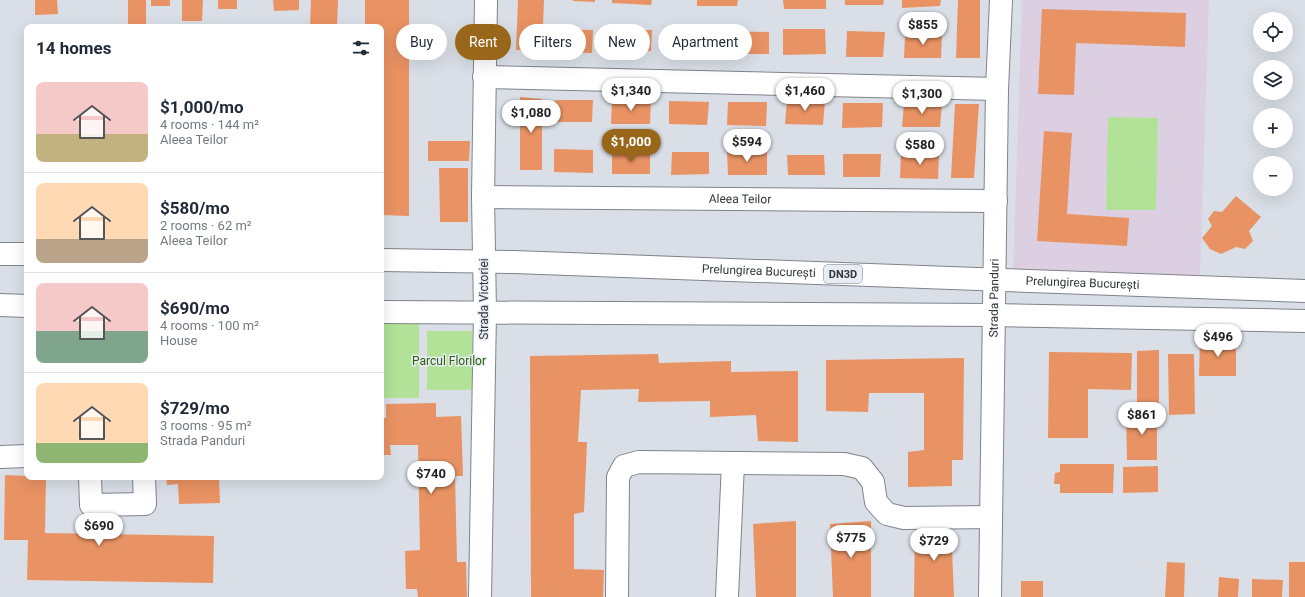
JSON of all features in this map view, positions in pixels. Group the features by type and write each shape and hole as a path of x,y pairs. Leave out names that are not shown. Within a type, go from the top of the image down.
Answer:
{"street":[{"name":"Strada Victoriei","path":"480,597 486,312 484,261 484,77 486,0"},
{"name":"Strada Panduri","path":"990,597 994,315 996,279 997,89 1001,0"},
{"path":"484,77 997,89"},
{"name":"Aleea Teilor","path":"484,197 996,201"},
{"path":"0,254 24,254"},
{"name":"Prelungirea București","path":"384,260 484,261 1305,291"},
{"path":"0,305 24,306"},
{"path":"384,312 994,315 1305,321"},
{"path":"0,457 24,456"},
{"path":"617,597 618,477 624,466 639,462 844,464 862,468 873,482 876,502 887,514 904,518 991,517"},
{"path":"727,597 733,463"},
{"path":"90,480 91,505 145,504 144,480"}],"shaded area":[{"path":"1022,0 1209,0 1200,279 1013,273"}],"green space":[{"path":"1108,117 1158,118 1156,210 1106,210"},
{"name":"Parcul Florilor","path":"384,320 419,320 419,398 384,398"},
{"name":"Parcul Florilor","path":"427,331 472,331 472,390 427,390"}],"building":[{"path":"35,0 57,0 58,14 35,15"},
{"path":"128,0 146,0 146,24 128,24"},
{"path":"151,0 170,0 170,6 151,6"},
{"path":"182,0 203,0 202,21 182,21"},
{"path":"218,0 237,0 237,9 218,9"},
{"path":"273,0 299,0 299,10 274,11"},
{"path":"311,0 338,0 337,24 310,24"},
{"path":"365,0 409,0 409,24 396,24 396,60 409,60 409,216 384,215 384,24 365,24"},
{"path":"518,0 544,0 543,24 519,24 519,50 516,50"},
{"path":"595,0 595,2 573,1"},
{"path":"612,0 652,0 651,5 612,3"},
{"path":"697,0 738,0 737,6 697,6"},
{"path":"783,0 826,0 826,9 784,9"},
{"path":"845,0 884,0 883,5 845,5"},
{"path":"902,0 941,0 940,6 902,8"},
{"path":"958,0 980,0 980,58 956,58"},
{"path":"1042,9 1186,13 1185,47 1076,43 1074,95 1038,94"},
{"path":"783,29 825,29 826,54 783,55"},
{"path":"586,30 593,30 592,53 586,53"},
{"path":"650,30 652,30 651,51"},
{"path":"847,31 885,32 883,57 846,57"},
{"path":"752,32 769,32 769,54 752,54"},
{"path":"905,35 942,35 941,58 904,58"},
{"path":"520,97 542,99 542,170 520,170"},
{"path":"612,99 651,100 650,124 611,124"},
{"path":"555,100 593,100 592,122 554,122"},
{"path":"787,100 825,101 823,125 785,124"},
{"path":"669,101 709,102 707,125 669,124"},
{"path":"728,102 767,102 766,126 727,125"},
{"path":"843,103 883,103 882,127 842,128"},
{"path":"904,103 942,104 940,127 902,127"},
{"path":"955,104 979,104 974,178 951,178"},
{"path":"1044,131 1072,133 1067,214 1129,218 1127,246 1037,241"},
{"path":"428,141 470,141 469,161 428,161"},
{"path":"554,149 593,150 593,173 554,172"},
{"path":"727,151 767,152 767,175 728,175"},
{"path":"612,152 650,152 650,174 612,174"},
{"path":"672,152 709,152 709,174 671,175"},
{"path":"843,154 881,154 880,177 843,177"},
{"path":"901,154 939,154 938,179 900,178"},
{"path":"787,155 824,155 825,175 788,175"},
{"path":"439,168 468,168 468,222 440,222"},
{"path":"1236,196 1261,217 1249,231 1253,241 1245,249 1236,247 1221,254 1210,249 1202,238 1212,226 1208,219 1214,211 1222,212"},
{"path":"1200,340 1236,341 1236,376 1199,376"},
{"path":"1159,350 1159,405 1137,405 1137,351"},
{"path":"1049,352 1132,353 1131,390 1088,389 1088,438 1048,438"},
{"path":"658,354 659,363 731,361 731,372 798,371 798,442 758,441 756,415 710,417 710,401 638,402 639,389 581,390 578,442 587,442 584,512 574,514 574,569 604,570 603,597 531,597 530,356"},
{"path":"1168,354 1194,354 1195,414 1169,415"},
{"path":"964,358 963,460 952,460 952,486 908,487 908,452 924,450 924,393 869,393 868,412 826,411 826,360"},
{"path":"436,403 436,417 461,416 463,476 455,476 457,562 466,562 467,597 418,597 417,589 406,589 405,551 420,550 418,445 390,445 391,455 384,455 384,418 386,418 386,404"},
{"path":"1126,412 1157,412 1157,460 1127,460"},
{"path":"1060,464 1114,464 1113,493 1060,493 1060,484 1054,484 1055,473 1060,472"},
{"path":"1158,466 1158,492 1123,493 1123,467"},
{"path":"5,475 24,476 24,480 46,480 45,533 214,536 213,583 27,580 28,540 4,540"},
{"path":"166,480 219,480 220,503 179,504 178,484 167,485"},
{"path":"796,521 796,597 756,597 753,524"},
{"path":"871,521 871,597 833,597 830,524"},
{"path":"915,525 951,525 954,597 914,597"},
{"path":"1167,562 1185,563 1184,597 1165,597"},
{"path":"1289,562 1305,562 1305,597 1289,597"},
{"path":"1219,577 1239,579 1238,597 1218,597"},
{"path":"1252,579 1283,580 1282,597 1252,597"},
{"path":"1021,581 1043,581 1043,597 1021,597"}]}
